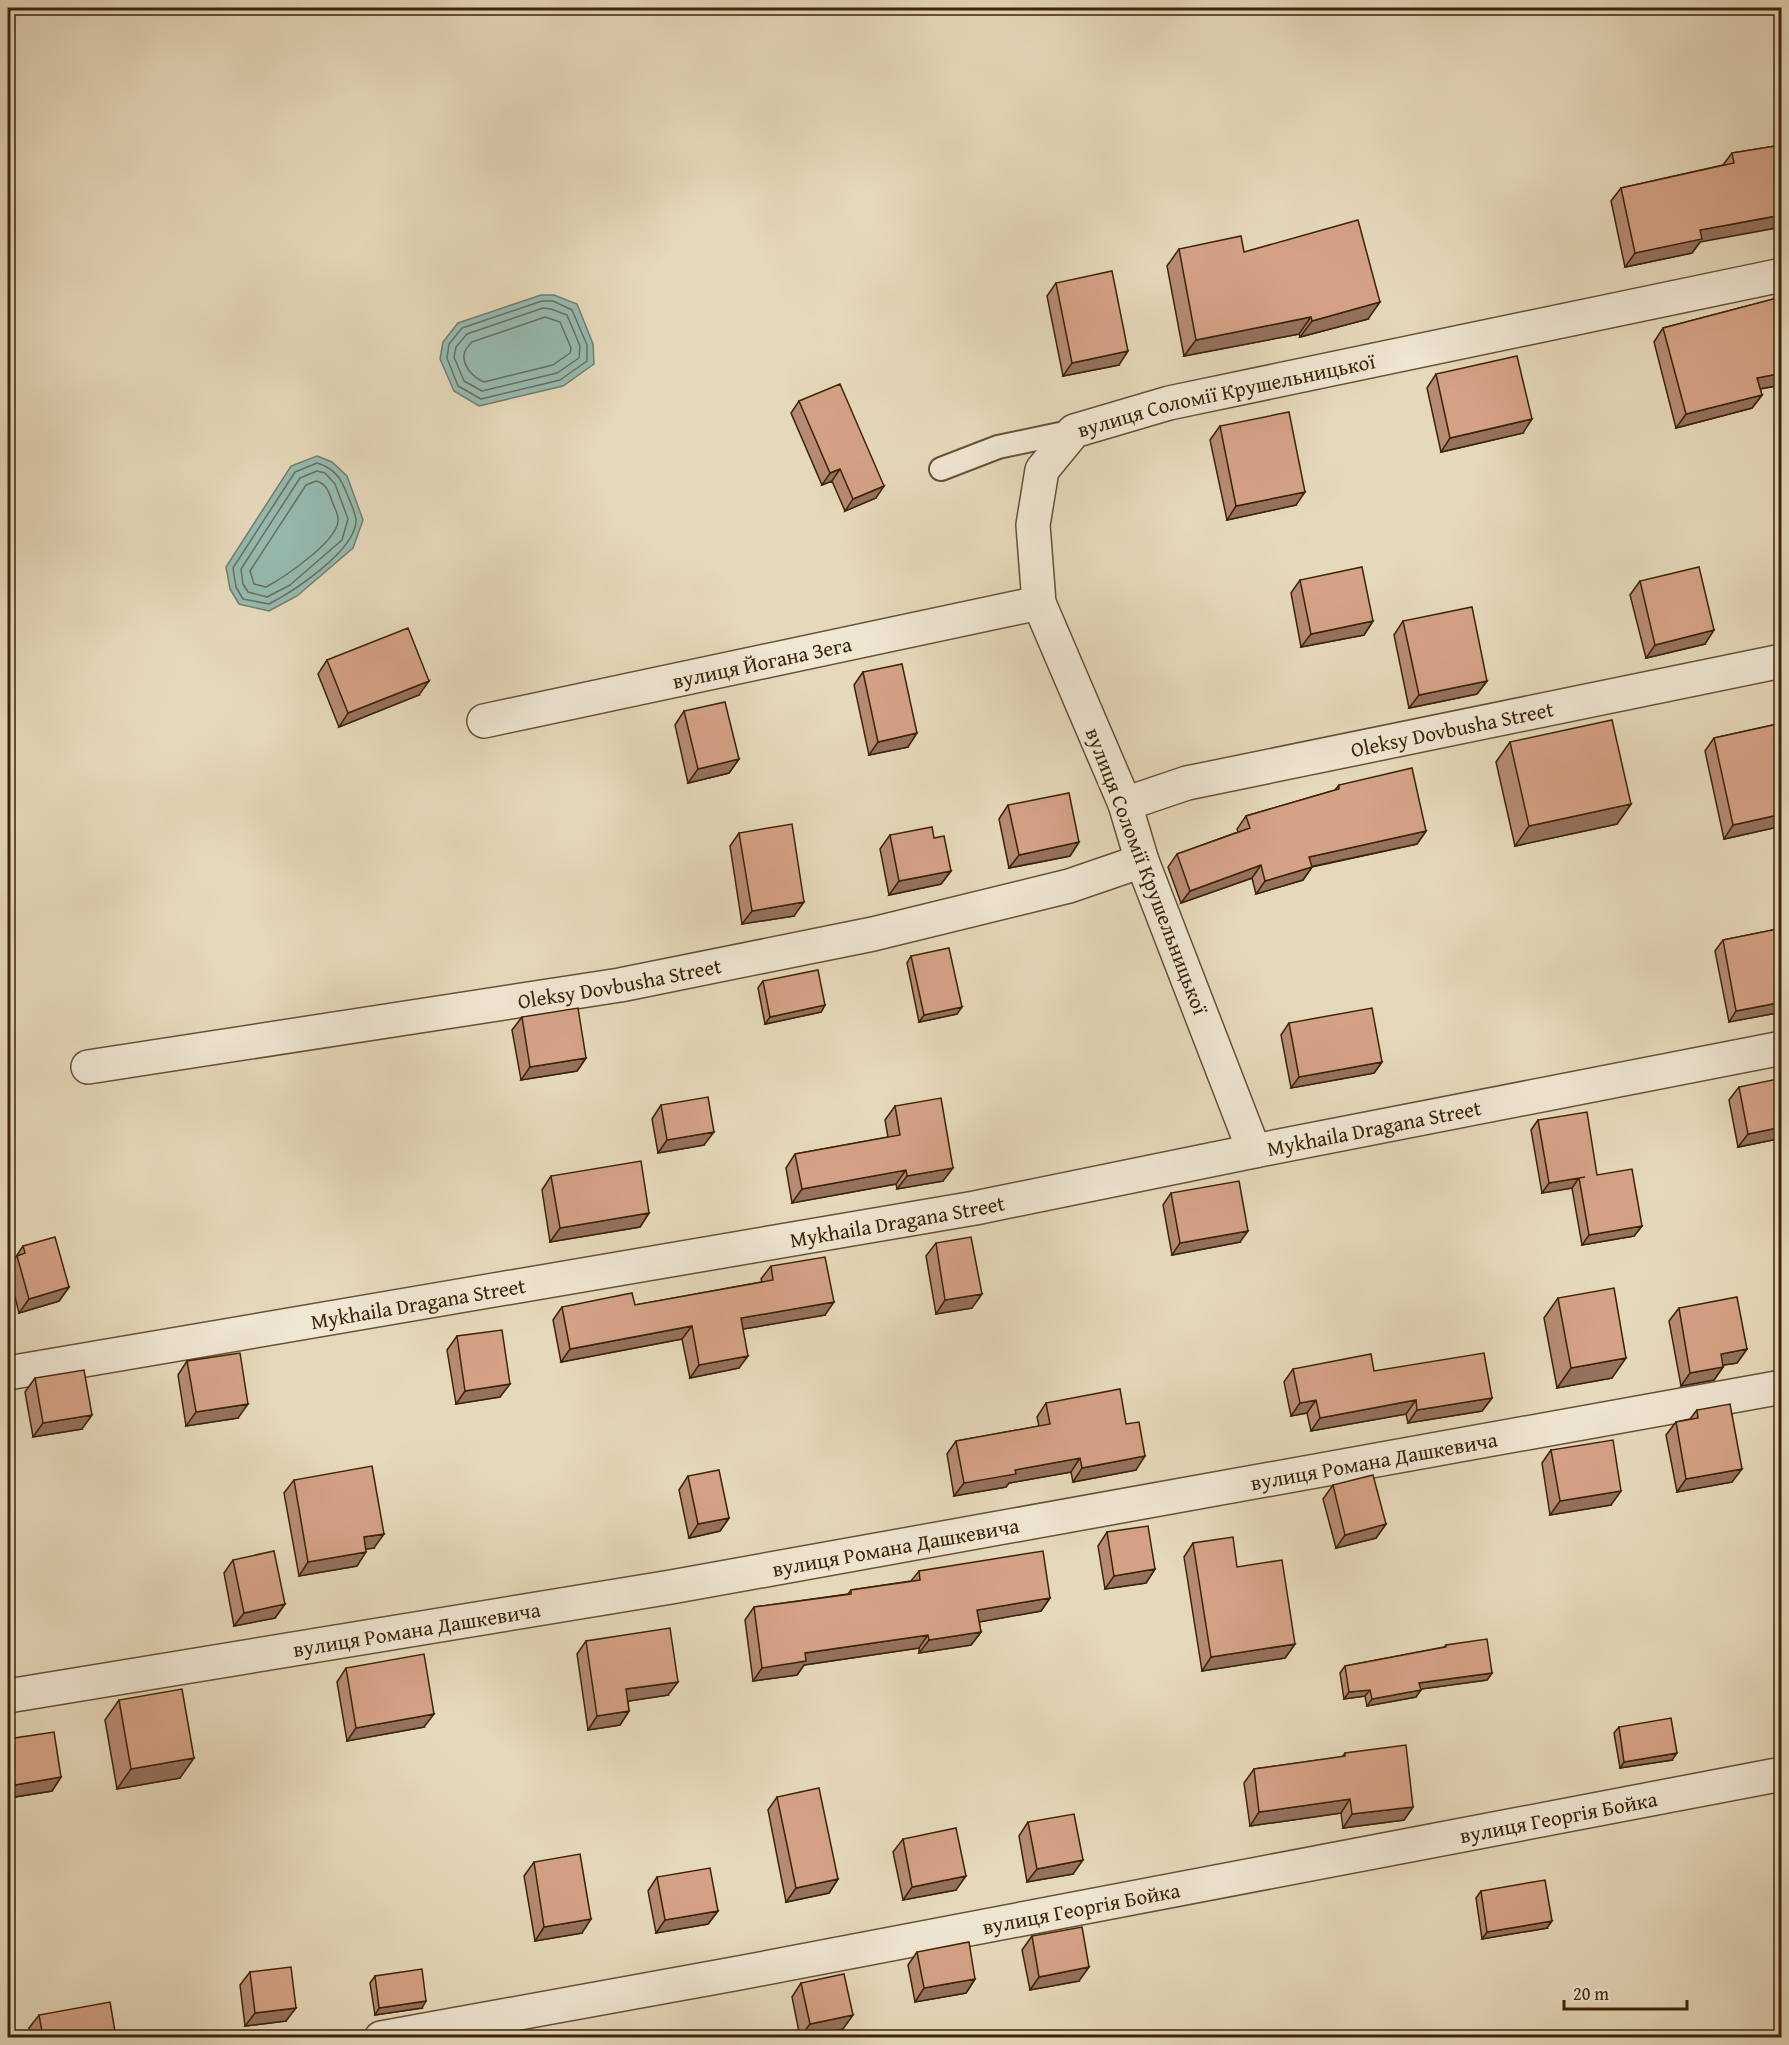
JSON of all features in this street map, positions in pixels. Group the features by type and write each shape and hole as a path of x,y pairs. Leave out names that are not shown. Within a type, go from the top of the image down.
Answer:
{"street":[{"name":"вулиця Соломії Крушельницької","path":"1254,1150 1142,861 1125,804 1040,603 1033,525 1042,470 1074,431 1181,401 1782,275"},
{"name":"вулиця Йогана Зега","path":"484,721 1040,603"},
{"name":"Oleksy Dovbusha Street","path":"1125,804 1187,783 1782,661"},
{"name":"Oleksy Dovbusha Street","path":"88,1066 620,986 873,934 1069,886 1142,861"},
{"name":"Mykhaila Dragana Street","path":"8,1373 975,1208 1254,1150 1782,1048"},
{"name":"вулиця Романа Дашкевича","path":"8,1696 671,1587 1782,1387"},
{"name":"вулиця Георгія Бойка","path":"381,2037 739,1973 1782,1774"}],"lane":[{"path":"941,469 998,447 1074,431"}],"water":[{"path":"541,295 554,295 577,304 593,344 594,364 563,386 479,406 454,391 440,359 443,342 458,323"},
{"path":"317,456 332,462 347,476 363,520 353,548 297,596 269,611 239,604 230,589 226,567 291,466"}],"building":[{"path":"1782,145 1782,215 1700,230 1702,239 1635,253 1621,188 1734,163 1732,153"},
{"path":"1358,220 1380,302 1312,321 1311,317 1196,340 1179,249 1241,236 1244,252"},
{"path":"1112,271 1128,351 1072,363 1056,283"},
{"path":"1780,291 1782,291 1782,373 1757,378 1762,395 1686,414 1663,328 1781,297"},
{"path":"1517,356 1532,419 1450,438 1436,374"},
{"path":"840,384 884,486 853,499 840,469 830,473 799,401"},
{"path":"1289,412 1305,492 1236,506 1220,426"},
{"path":"1362,567 1373,621 1311,634 1300,580"},
{"path":"1699,567 1714,630 1655,645 1640,581"},
{"path":"1472,607 1487,681 1419,695 1403,621"},
{"path":"408,628 429,681 348,713 327,660"},
{"path":"902,664 917,733 878,742 863,672"},
{"path":"725,702 739,759 698,769 684,711"},
{"path":"1612,720 1631,804 1529,826 1510,742"},
{"path":"1782,723 1782,814 1733,825 1714,738"},
{"path":"1412,768 1426,831 1309,857 1312,867 1265,881 1261,865 1190,891 1177,854 1250,828 1246,816 1339,789 1339,785"},
{"path":"1069,793 1079,842 1019,855 1008,805"},
{"path":"792,824 804,902 752,911 739,833"},
{"path":"932,827 934,838 944,836 951,871 899,881 890,835"},
{"path":"1782,928 1782,1002 1736,1011 1723,940"},
{"path":"949,948 962,1007 924,1015 911,956"},
{"path":"818,970 825,1005 770,1017 763,981"},
{"path":"8,981 14,1009 8,1010"},
{"path":"578,1008 586,1058 530,1067 522,1017"},
{"path":"1372,1008 1382,1062 1299,1077 1289,1023"},
{"path":"1782,1078 1782,1127 1748,1134 1739,1087"},
{"path":"708,1097 714,1132 667,1140 661,1105"},
{"path":"941,1098 953,1168 907,1176 906,1170 802,1189 795,1154 900,1135 895,1106"},
{"path":"1587,1112 1597,1175 1632,1169 1642,1226 1589,1235 1579,1178 1549,1183 1538,1120"},
{"path":"641,1161 649,1213 560,1228 551,1176"},
{"path":"1239,1181 1248,1231 1180,1243 1171,1193"},
{"path":"55,1237 69,1287 29,1299 17,1256 25,1253 23,1246"},
{"path":"971,1237 982,1294 945,1300 936,1243"},
{"path":"825,1257 834,1302 741,1318 748,1356 699,1365 692,1326 570,1349 562,1307 632,1293 635,1305 773,1280 771,1266"},
{"path":"1614,1288 1626,1358 1571,1368 1558,1298"},
{"path":"1737,1297 1747,1349 1721,1354 1723,1367 1690,1373 1679,1308"},
{"path":"502,1330 510,1384 465,1391 457,1336"},
{"path":"240,1353 248,1404 196,1412 187,1361"},
{"path":"1484,1353 1492,1398 1417,1410 1416,1400 1320,1418 1316,1400 1300,1403 1293,1369 1371,1354 1374,1371"},
{"path":"84,1370 92,1415 43,1423 35,1378"},
{"path":"1120,1389 1126,1424 1139,1422 1145,1456 1082,1468 1080,1458 1015,1470 1016,1474 964,1483 956,1441 1050,1424 1046,1403"},
{"path":"1730,1404 1742,1469 1686,1479 1676,1422 1698,1418 1697,1410"},
{"path":"1613,1440 1621,1491 1560,1501 1551,1450"},
{"path":"372,1466 384,1534 364,1537 366,1552 308,1562 294,1480"},
{"path":"719,1470 729,1518 698,1524 688,1476"},
{"path":"1373,1475 1386,1524 1345,1535 1333,1485"},
{"path":"1148,1526 1155,1569 1114,1576 1107,1532"},
{"path":"1233,1537 1237,1567 1282,1560 1295,1644 1211,1657 1193,1543"},
{"path":"274,1551 285,1604 244,1613 233,1560"},
{"path":"1043,1551 1050,1598 977,1610 981,1632 929,1640 928,1635 805,1653 806,1661 762,1668 754,1607 851,1594 851,1590 920,1580 919,1571"},
{"path":"670,1628 678,1682 626,1689 629,1711 597,1716 586,1641"},
{"path":"1487,1639 1492,1673 1419,1683 1421,1690 1372,1699 1370,1690 1349,1692 1345,1666"},
{"path":"424,1654 434,1714 356,1728 346,1668"},
{"path":"182,1689 194,1758 131,1769 119,1700"},
{"path":"1671,1718 1677,1753 1624,1762 1619,1727"},
{"path":"54,1732 61,1777 15,1785 8,1739"},
{"path":"1406,1745 1413,1807 1352,1814 1350,1799 1259,1812 1254,1769"},
{"path":"819,1788 838,1879 796,1888 777,1797"},
{"path":"1074,1814 1083,1860 1037,1869 1028,1822"},
{"path":"956,1828 966,1876 912,1887 903,1839"},
{"path":"580,1854 591,1919 544,1927 534,1862"},
{"path":"710,1868 718,1911 665,1920 657,1877"},
{"path":"1545,1880 1552,1921 1487,1932 1481,1891"},
{"path":"1082,1927 1089,1967 1039,1977 1032,1936"},
{"path":"969,1942 975,1979 924,1988 917,1952"},
{"path":"291,1967 296,2008 255,2013 250,1972"},
{"path":"422,1969 426,2001 379,2008 375,1976"},
{"path":"844,1974 853,2015 810,2024 801,1983"},
{"path":"110,2002 116,2037 43,2037 39,2015"}]}
